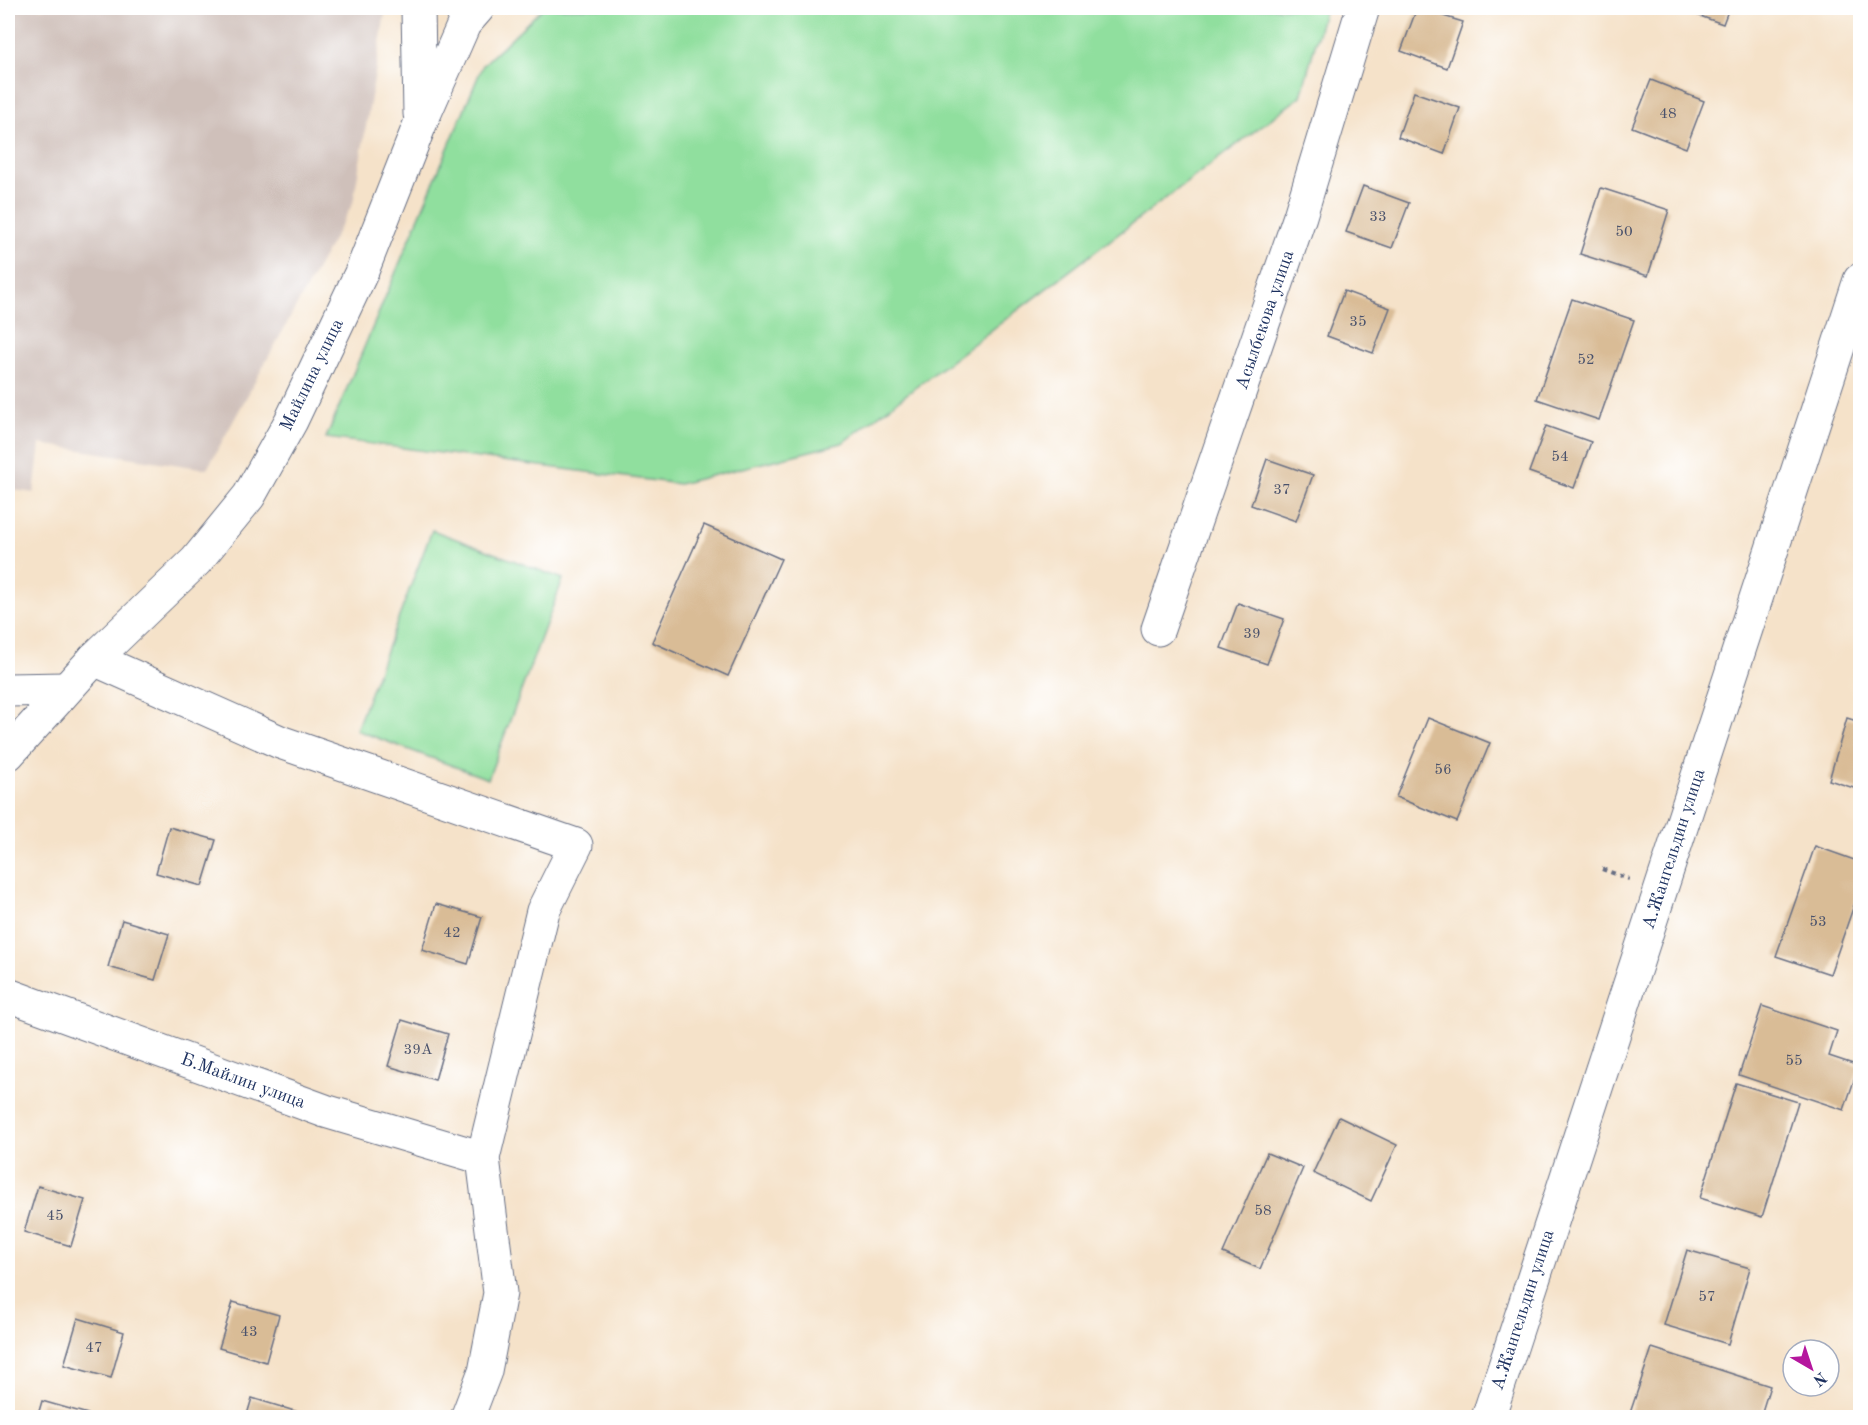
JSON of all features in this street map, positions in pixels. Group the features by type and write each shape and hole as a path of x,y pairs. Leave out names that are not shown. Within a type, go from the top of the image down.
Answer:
{"street":[{"path":"418,8 420,124"},
{"name":"Майлина улица","path":"8,754 94,659 196,561 249,496 291,421 362,271 420,124 464,24 478,8"},
{"name":"Асылбекова улица","path":"1158,629 1300,216 1363,8"},
{"name":"А.Жангельдин улица","path":"1488,1418 1859,292"},
{"path":"94,659 280,742 576,845 543,911 483,1158 500,1293 485,1371 467,1418"},
{"path":"8,690 66,689"},
{"name":"Б.Майлин улица","path":"8,995 325,1111 483,1158"}],"shaded area":[{"path":"8,8 386,8 353,203 207,469 40,444 34,493 8,489"}],"green space":[{"path":"543,8 1325,8 1301,96 842,443 679,484 326,438 483,65"},
{"path":"432,530 563,579 488,779 356,730"}],"building":[{"path":"1417,8 1463,22 1447,68 1401,51"},
{"path":"1677,8 1729,8 1723,24"},
{"path":"1651,80 1704,101 1686,148 1632,127"},
{"path":"1414,92 1460,108 1444,154 1398,137"},
{"path":"1363,186 1409,203 1392,248 1346,232"},
{"path":"1601,188 1669,210 1648,276 1580,254"},
{"path":"1344,291 1390,308 1373,353 1327,336"},
{"path":"1572,299 1634,320 1599,420 1537,399"},
{"path":"1546,426 1591,442 1574,488 1529,472"},
{"path":"1267,459 1313,475 1296,521 1251,505"},
{"path":"704,525 781,559 728,676 652,642"},
{"path":"1238,603 1284,619 1267,664 1221,648"},
{"path":"1428,718 1490,743 1457,822 1396,797"},
{"path":"1847,718 1860,722 1860,790 1829,780"},
{"path":"169,827 216,840 202,886 156,873"},
{"path":"1815,846 1860,862 1860,888 1830,974 1776,956"},
{"path":"436,904 482,917 468,964 422,950"},
{"path":"122,920 169,934 155,980 108,967"},
{"path":"1762,1006 1837,1031 1829,1056 1859,1066 1844,1110 1739,1075"},
{"path":"402,1020 448,1034 435,1080 388,1066"},
{"path":"1736,1083 1798,1102 1762,1217 1700,1198"},
{"path":"1339,1117 1397,1145 1371,1201 1313,1173"},
{"path":"1267,1153 1303,1168 1260,1269 1223,1253"},
{"path":"38,1186 85,1200 71,1246 24,1232"},
{"path":"1687,1250 1750,1268 1728,1344 1664,1325"},
{"path":"233,1302 279,1315 266,1362 219,1348"},
{"path":"78,1318 124,1332 111,1378 64,1365"},
{"path":"1652,1348 1770,1386 1760,1418 1629,1416"},
{"path":"252,1398 298,1412 296,1418 246,1418"},
{"path":"42,1401 88,1414 87,1418 37,1418"}]}
